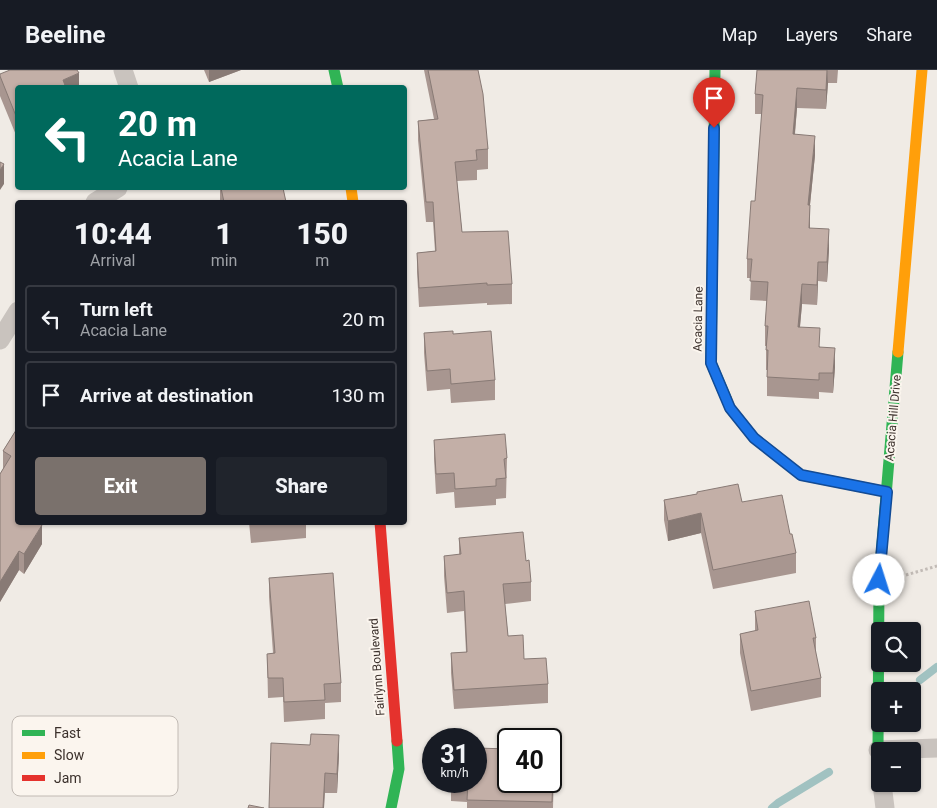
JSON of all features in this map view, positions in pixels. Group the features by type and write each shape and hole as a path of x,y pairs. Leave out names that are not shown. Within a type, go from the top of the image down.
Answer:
{"street":[{"path":"123,70 128,85"},
{"path":"334,70 337,85"},
{"name":"Acacia Lane","path":"715,70 711,363 730,408 754,438 801,475 887,492"},
{"name":"Acacia Hill Drive","path":"879,742 879,580 922,70"},
{"path":"98,200 115,190"},
{"path":"0,340 15,316"},
{"name":"Fairlynn Boulevard","path":"380,525 399,769 392,808"},
{"path":"921,751 937,748"},
{"path":"883,792 885,808"}],"building":[{"path":"10,70 77,70 79,73 63,80 65,85 15,85 15,114 0,74"},
{"path":"428,70 478,70 483,94 488,149 476,150 477,160 455,162 462,232 508,231 512,284 487,285 487,283 419,288 417,253 436,251 433,202 426,202 418,121 438,119"},
{"path":"757,70 827,70 826,90 797,88 793,134 815,136 808,205 810,205 809,228 829,229 827,262 818,262 817,285 802,284 798,327 820,328 819,347 835,348 833,373 819,373 819,380 767,377 768,350 766,350 768,326 765,326 768,282 750,281 752,259 747,259 751,201 755,201 763,95 755,94"},
{"path":"0,162 4,164 0,170"},
{"path":"221,190 283,190 286,200 224,200"},
{"path":"453,331 453,334 491,331 495,380 451,384 450,369 427,371 424,333"},
{"path":"15,432 15,525 42,525 24,554 19,551 0,582 0,474 11,456 3,451"},
{"path":"505,434 507,458 504,459 506,478 496,479 496,486 455,489 454,473 436,474 434,440"},
{"path":"738,484 742,502 782,495 796,553 713,570 701,513 668,521 664,500"},
{"path":"523,532 526,561 529,560 531,582 503,584 508,636 523,635 524,659 546,658 548,684 454,690 451,653 467,652 464,591 447,593 444,556 461,554 459,538"},
{"path":"333,573 341,683 324,684 325,700 284,702 283,678 268,678 267,654 275,653 269,578"},
{"path":"809,601 816,638 813,638 821,678 751,691 740,634 758,630 755,611"},
{"path":"311,734 339,735 337,774 325,773 323,808 269,808 271,743 310,745"},
{"path":"487,748 497,749 497,793 552,793 552,802 467,800 467,793 487,793"},
{"path":"249,805 264,808 248,808"}],"waterway":[{"path":"920,680 937,667"},
{"path":"772,808 829,772"}],"traffic: fast":[{"path":"334,70 337,85"},
{"path":"715,70 711,363 726,398"},
{"path":"878,742 879,580 898,352"},
{"path":"391,808 399,769 397,741"}],"traffic: slow":[{"path":"898,352 922,70"},
{"path":"351,190 353,200"},
{"path":"726,398 730,408 754,438 801,475 887,492"}],"traffic: jam":[{"path":"380,525 397,741"}],"route":[{"path":"714,128 711,363 730,408 754,438 801,475 887,492 879,580"}]}
